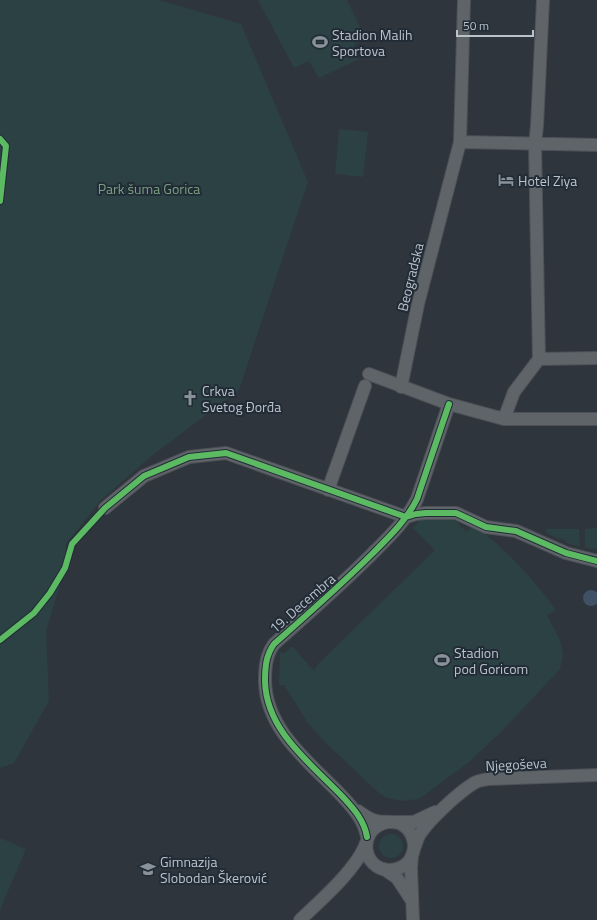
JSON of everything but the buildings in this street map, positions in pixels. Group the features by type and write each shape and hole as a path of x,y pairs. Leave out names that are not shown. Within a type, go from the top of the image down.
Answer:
{"street":[{"name":"Beogradska","path":"401,387 418,304 460,142 464,0"},
{"path":"504,419 514,392 539,359 535,144 543,0"},
{"path":"460,142 597,145"},
{"path":"539,359 597,358"},
{"path":"369,374 449,404 504,419 597,419"},
{"path":"328,490 365,386"},
{"name":"19. Decembra","path":"392,822 377,822 370,819 352,806 300,754 275,721 271,712 266,695 266,662 267,655 274,644 346,580 394,532 406,517 417,499 449,404"},
{"path":"105,508 144,476 189,457 226,453 406,517 426,513 456,513 486,526 516,530 566,553 597,561"},
{"name":"Njegoševa","path":"445,807 474,783 483,780 597,775"},
{"name":"19. Decembra","path":"352,806 362,821 367,840"},
{"path":"300,920 341,879 360,857 374,827 379,824 392,822 414,822 445,807"},
{"path":"341,879 360,868 380,868 390,870 400,868 408,862 422,832 445,807"},
{"path":"392,822 403,825 410,832 413,838 411,868 413,920"},
{"path":"367,840 368,855 370,860 397,878 412,902"}],"green space":[{"name":"Park šuma Gorica","path":"0,0 159,0 241,24 308,182 239,390 149,458 101,500 66,544 65,568 46,631 49,701 14,763 0,768"},
{"name":"Stadion Malih Sportova","path":"258,0 347,0 365,38 354,45 359,59 319,78 309,61 294,68"},
{"path":"339,129 368,132 363,177 335,174"},
{"name":"Stadion pod Goricom","path":"423,517 454,517 460,526 467,532 473,525 508,554 528,575 556,610 547,615 560,640 563,654 560,669 502,731 469,762 419,799 402,801 387,798 379,793 327,744 308,723 284,685 279,685 280,653 284,653 292,646 314,671 318,664 435,550 413,528"},
{"path":"597,528 597,549 585,548 585,529"},
{"path":"546,529 579,529 580,547 567,543 560,538 559,539 546,533"},
{"path":"391,834 396,835 402,841 402,851 396,857 391,858 386,857 380,851 379,846 380,841 386,835"},
{"path":"0,838 26,849 0,910"}],"water":[{"path":"591,590 598,595 599,598 594,605 591,606 584,601 583,598 588,591"}],"cycle path":[{"path":"0,139 6,146 0,201"},
{"path":"367,837 363,825 353,809 291,744 281,730 267,699 265,681 266,661 274,644 360,566 391,535 413,507 449,404"},
{"path":"0,640 34,613 50,593 65,568 72,544 105,508 144,476 189,457 226,453 406,517 426,513 456,513 486,527 516,531 566,553 597,561"}],"place":[{"name":"Stadion Malih Sportova","path":"320,42"},
{"name":"Hotel Ziya","path":"506,180"},
{"name":"Crkva Svetog Đorđa","path":"190,398"},
{"name":"Stadion pod Goricom","path":"442,660"},
{"name":"Gimnazija Slobodan Škerović","path":"148,869"}]}
